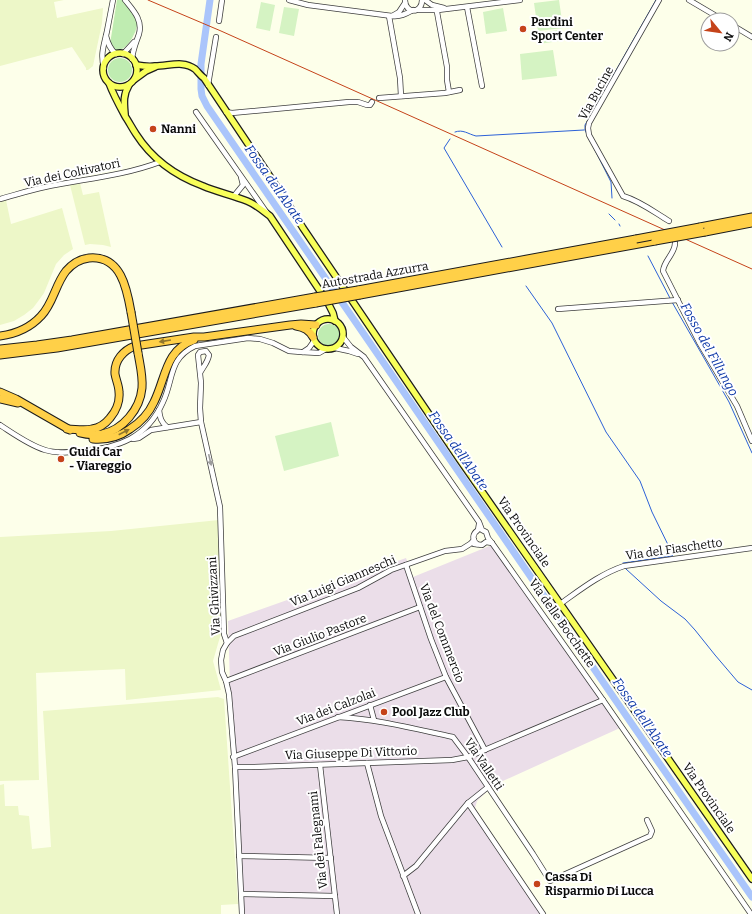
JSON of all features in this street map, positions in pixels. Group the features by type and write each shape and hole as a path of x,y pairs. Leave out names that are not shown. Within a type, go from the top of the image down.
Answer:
{"highway":[{"name":"Autostrada Azzurra","path":"359,292 655,241 752,217"},
{"name":"Autostrada Azzurra","path":"0,355 63,347 636,239 752,223"},
{"path":"0,336 21,330 44,313 67,270 76,263 88,258 97,258 104,260 118,270 125,284 142,378 142,388 139,402 132,415 119,426 105,433 86,434 71,430"},
{"name":"Autostrada Azzurra","path":"0,349 72,340 315,300"},
{"path":"71,430 89,430 96,428 105,423 112,415 117,407 119,397 116,376 118,359 125,351 135,346 290,325 316,325"},
{"path":"290,325 301,327 311,333 314,339"},
{"path":"0,392 11,396 82,437 103,439 119,435 134,426 144,417 152,406 168,364 178,348 184,344 204,337"},
{"path":"0,399 28,406"}],"main road":[{"path":"126,116 124,99 126,90 135,79 136,65 132,59 126,55 116,54 108,60 104,68 105,76 135,134 160,162 187,179 247,201 270,216 328,303 335,321"},
{"name":"Via Provinciale","path":"136,65 187,65 195,69 204,78 338,281 460,460 752,879"},
{"name":"Via Provinciale","path":"135,79 146,71 157,66"},
{"path":"109,83 120,87 129,85"},
{"path":"323,320 327,319 335,321 341,326 343,338 339,345 335,348 321,348 317,345 313,333 316,325 323,320 329,310 328,303"}],"street":[{"path":"104,68 102,56 103,42 113,0"},
{"path":"125,0 134,10 139,20 140,28 133,48 132,59"},
{"path":"219,21 222,0"},
{"path":"290,0 308,5 398,17 415,10 422,5 424,0 438,7 448,9"},
{"path":"405,1 407,7 415,10 438,10 520,0"},
{"name":"Via Bucine","path":"660,0 589,123 588,128 589,134 623,196 631,198 669,221"},
{"path":"689,0 709,12"},
{"path":"390,16 398,12 405,1"},
{"path":"467,7 482,86"},
{"path":"438,10 437,12 448,67 447,80 449,92"},
{"path":"390,16 400,78 401,96"},
{"path":"740,30 752,37"},
{"path":"106,34 107,42 116,54"},
{"path":"208,85 216,37"},
{"path":"123,54 137,39"},
{"path":"379,98 445,93 460,90"},
{"path":"226,112 232,113 349,102 358,102 370,105 372,102"},
{"path":"196,112 270,216"},
{"path":"149,167 152,154"},
{"name":"Via dei Coltivatori","path":"0,199 44,187 149,167 160,162"},
{"path":"234,196 244,185 240,173"},
{"path":"675,243 675,248 663,267 663,271 676,300 699,342 737,406 752,441"},
{"path":"558,309 676,300"},
{"path":"132,439 151,422 159,410 164,401 176,361 187,349 195,346 248,338 260,339 273,343 289,351 319,353 326,349"},
{"name":"Via delle Bocchette","path":"343,338 351,347 364,357 479,522 480,530 488,534 487,540 492,543 603,700 751,914"},
{"path":"302,352 309,348 314,339"},
{"path":"335,348 349,351 364,357"},
{"name":"Via Ghivizzani","path":"200,373 201,422 220,507 224,634 227,643 223,650 221,660 222,672 229,694 235,767 242,914"},
{"path":"159,410 160,419 167,427"},
{"path":"151,422 154,427 167,427"},
{"path":"0,425 35,446 53,452 64,453 115,446 132,439 139,438 152,430 201,422"},
{"path":"480,530 474,533 474,543 482,545 487,540"},
{"name":"Via Luigi Gianneschi","path":"227,643 234,636 358,588 390,570 445,551 462,548 474,543"},
{"name":"Via del Fiaschetto","path":"560,604 612,570 624,566 752,548"},
{"name":"Via del Commercio","path":"406,565 446,676 485,750"},
{"name":"Via Giulio Pastore","path":"226,681 420,607"},
{"name":"Via dei Calzolai","path":"234,757 446,676"},
{"name":"Via Giuseppe Di Vittorio","path":"235,767 452,760 468,757 603,700"},
{"path":"370,705 374,720"},
{"name":"Via Valletti","path":"338,717 374,720 453,736 550,881 650,836 652,831 647,820"},
{"path":"367,763 381,816 418,914"},
{"name":"Via dei Falegnami","path":"320,765 337,914"},
{"path":"403,876 416,866 468,804 488,787"},
{"path":"468,804 543,914"},
{"path":"240,856 330,858"},
{"path":"242,894 335,896"}],"shaded area":[{"path":"492,545 620,728 494,785 477,801 475,808 544,914 243,914 237,771 230,685 228,621 406,558 413,577"}],"green space":[{"path":"0,0 64,0 54,2 57,18 103,8 102,23 93,66 86,70 72,47 0,66"},
{"path":"117,0 122,0 133,13 137,21 136,31 130,41 122,49 118,50 114,49 110,44"},
{"path":"559,0 563,28 538,31 534,3"},
{"path":"261,2 275,5 270,31 256,28"},
{"path":"284,7 299,9 294,36 279,33"},
{"path":"503,8 507,31 486,34 483,12"},
{"path":"559,30 560,41 538,44 537,33"},
{"path":"553,50 557,76 522,80 520,54"},
{"path":"120,58 129,61 132,70 129,79 120,82 111,79 108,70 111,61"},
{"path":"80,183 83,195 99,192 111,247 90,244 85,245 70,185"},
{"path":"6,200 11,224 62,208 73,249 64,255 56,264 44,293 33,308 14,321 0,325 0,201"},
{"path":"329,324 337,327 340,335 337,343 329,346 321,343 318,335 321,327"},
{"path":"331,422 339,456 284,471 275,436"},
{"path":"219,520 224,623 213,661 221,690 126,700 125,669 36,673 39,780 0,781 0,537 111,531"},
{"path":"218,697 224,699 238,904 221,905 221,914 0,914 0,785 4,784 5,806 18,806 19,815 29,816 32,849 51,847 43,711"}],"waterway":[{"name":"Fossa dell'Abate","path":"210,0 201,64 201,89 202,96 207,106 752,897"},
{"path":"587,134 585,125 656,0"},
{"path":"455,132 463,131 476,136 584,130"},
{"path":"450,139 444,148 502,247"},
{"name":"Fosso del Fillungo","path":"594,148 611,182 612,198"},
{"name":"Fosso del Fillungo","path":"609,214 615,220"},
{"name":"Fosso del Fillungo","path":"648,256 671,300"},
{"path":"526,286 552,323 606,432 640,481 652,512 673,555 623,563"},
{"name":"Fosso del Fillungo","path":"672,302 729,402 752,453"},
{"path":"626,569 661,601 685,619 738,682 752,690"}],"railway":[{"path":"148,0 221,31 752,269"}],"place":[{"name":"Pardini Sport Center","path":"523,29"},
{"name":"Nanni","path":"153,129"},
{"name":"Guidi Car - Viareggio","path":"61,459"},
{"name":"Pool Jazz Club","path":"384,712"},
{"name":"Cassa Di Risparmio Di Lucca","path":"537,884"}]}
